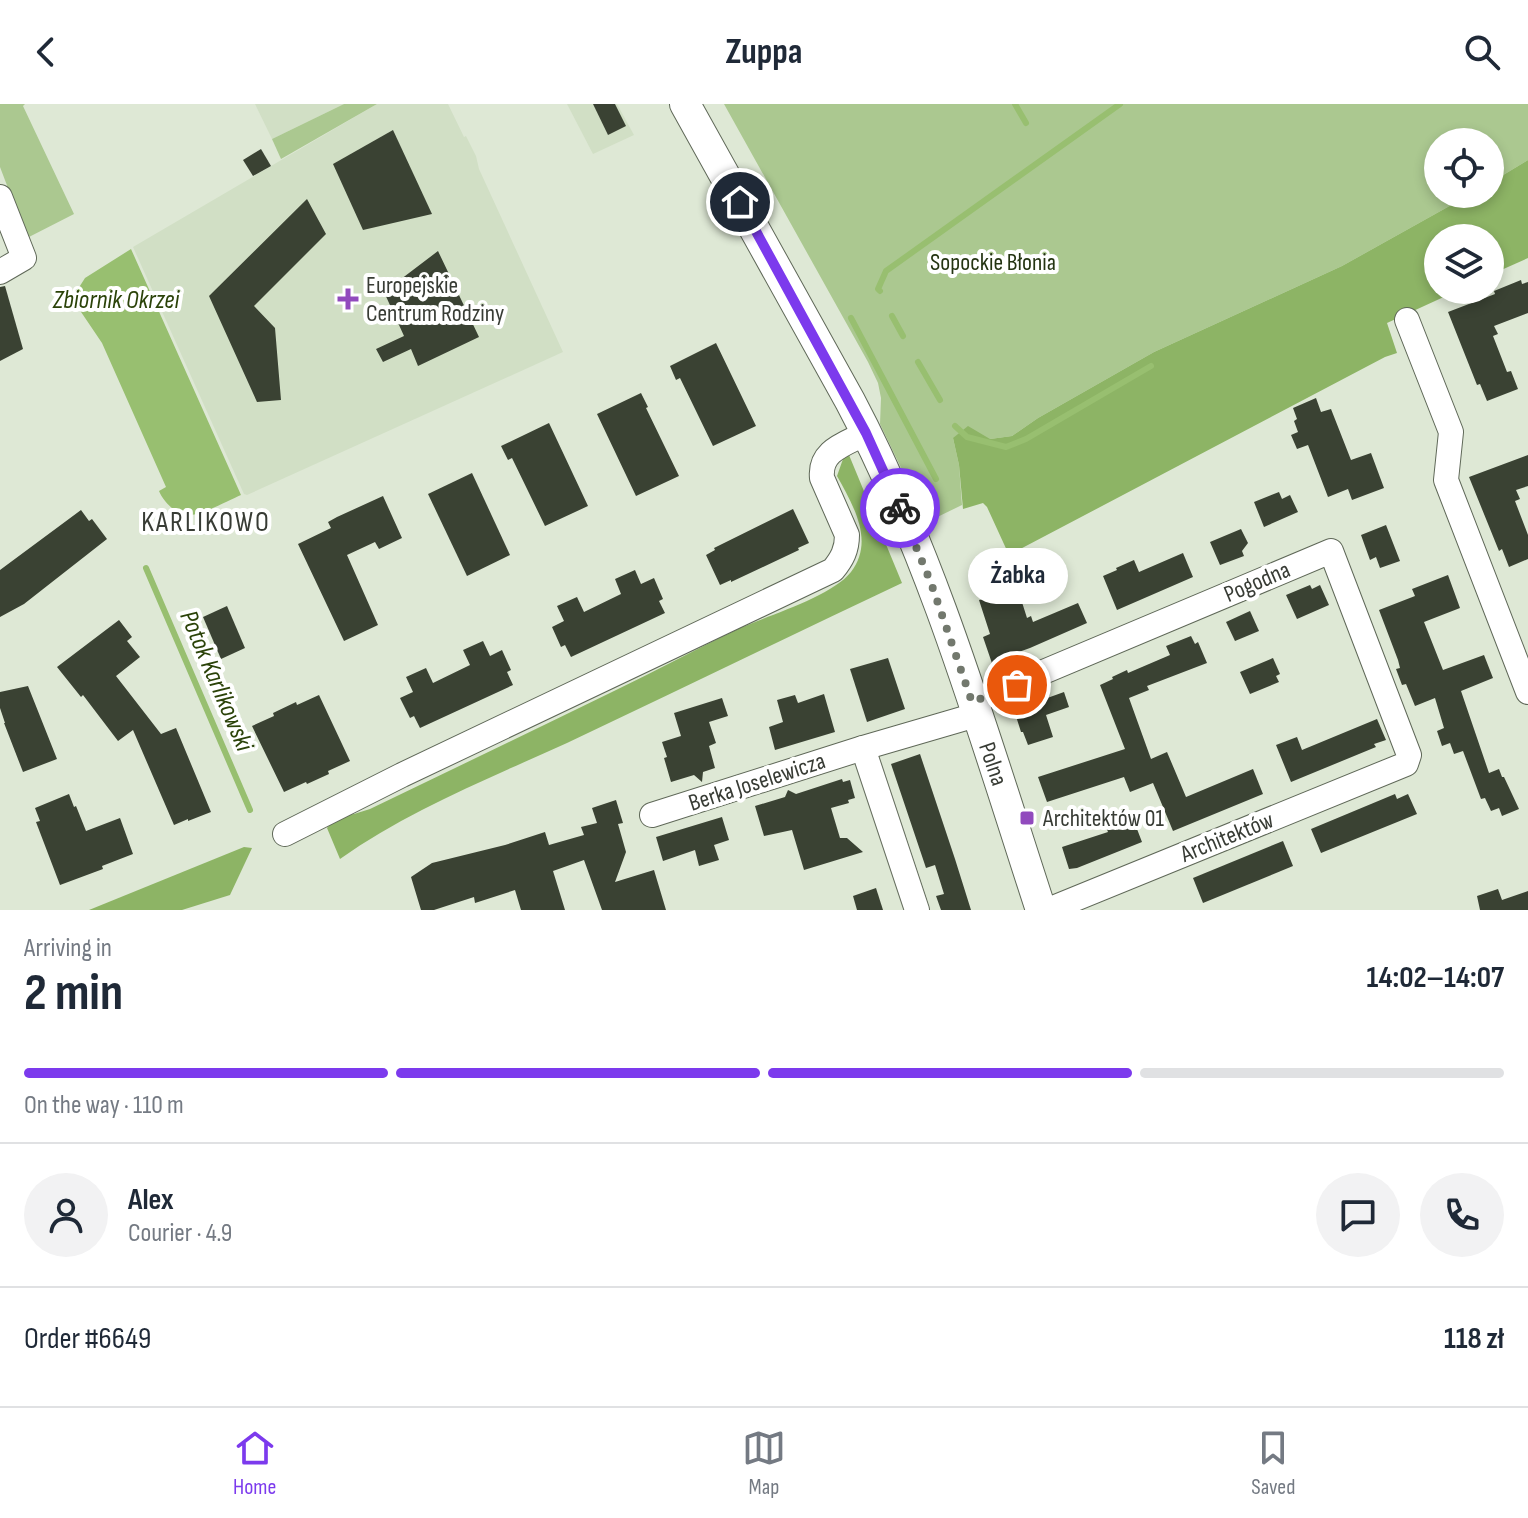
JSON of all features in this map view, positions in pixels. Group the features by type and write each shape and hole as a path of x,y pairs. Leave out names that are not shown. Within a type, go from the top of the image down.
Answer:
{"street":[{"name":"Polna","path":"685,104 866,433 910,530 931,583 1041,910"},
{"path":"0,197 24,258 0,272"},
{"path":"1407,320 1451,432 1446,480 1528,692"},
{"path":"285,834 833,570 842,559 847,535 822,478 821,467 831,451 866,433"},
{"name":"Pogodna","path":"974,709 1331,551 1409,755 1406,764"},
{"name":"Berka Joselewicza","path":"652,815 974,709"},
{"path":"863,748 917,910"},
{"name":"Architektów","path":"1048,910 1406,764"}],"shaded area":[{"path":"255,104 344,104 272,139"},
{"name":"Europejskie Centrum Rodziny","path":"377,104 448,104 476,156 479,169 563,352 244,494 133,247"},
{"path":"567,104 617,104 634,135 593,154"},
{"path":"1528,160 1528,258 1504,269 1504,224 1424,224 1424,304 1428,304 1387,323 1397,353 1009,555 983,503 963,509 953,438 968,426 990,439 1012,436 1154,352 1342,266 1446,208 1504,208 1504,175"},
{"path":"849,455 902,583 450,796 366,841 340,859 327,828 337,816 370,809 738,629 799,605 842,581 858,560 861,548 855,511 837,476 843,459"},
{"path":"244,847 252,848 230,895 182,910 89,910"}],"green space":[{"path":"0,104 25,104 23,106 74,214 27,238 0,167"},
{"path":"344,104 377,104 281,159 272,139"},
{"name":"Sopockie Błonia","path":"724,104 1528,104 1528,160 1504,175 1504,128 1424,128 1424,208 1446,208 1342,266 1154,352 1012,436 953,438 962,505 927,522 880,424 881,398 868,362"}],"water":[{"name":"Zbiornik Okrzei","path":"131,249 241,495 192,515 178,512 161,495 159,491 166,487 102,343 77,306 78,289 85,278"}],"building":[{"path":"593,104 615,104 626,126 608,135"},
{"path":"393,130 432,214 363,230 333,164"},
{"path":"261,149 271,166 253,176 243,160"},
{"path":"307,199 326,234 254,306 275,328 281,400 257,402 209,296"},
{"path":"438,251 479,337 418,366 411,349 383,362 376,349 404,336 384,292"},
{"path":"1521,280 1522,284 1528,282 1528,313 1494,326 1498,334 1493,336 1507,372 1511,371 1518,389 1487,401 1480,384 1477,385 1448,312 1469,304 1504,304 1504,287"},
{"path":"5,286 23,349 0,361 0,287"},
{"path":"716,343 756,426 713,446 680,378 676,380 670,366"},
{"path":"641,393 679,476 636,496 597,414"},
{"path":"1316,398 1321,412 1331,409 1351,460 1371,453 1384,488 1352,500 1348,489 1328,497 1308,445 1297,449 1291,435 1298,432 1293,408"},
{"path":"549,423 588,506 545,526 512,458 508,460 501,446"},
{"path":"1528,455 1528,486 1516,490 1520,499 1515,501 1528,535 1528,559 1509,567 1502,549 1499,551 1469,477"},
{"path":"472,473 510,555 467,576 428,494"},
{"path":"1279,492 1282,499 1290,495 1298,512 1264,527 1254,502"},
{"path":"383,496 402,538 379,549 375,542 347,555 378,625 344,641 298,544 331,528 328,522"},
{"path":"793,509 809,543 720,585 706,555 714,548"},
{"path":"81,510 107,539 24,604 0,617 0,570"},
{"path":"1386,525 1400,561 1380,568 1376,557 1370,560 1361,535"},
{"path":"1241,529 1248,543 1242,551 1244,556 1220,565 1210,542"},
{"path":"1183,553 1193,577 1117,610 1103,576 1134,560 1139,572"},
{"path":"635,570 641,584 654,578 665,613 571,657 565,645 561,647 552,627 564,621 557,606 577,597 584,612 621,594 615,579"},
{"path":"1448,575 1460,608 1424,622 1443,670 1484,655 1493,678 1461,691 1489,773 1499,769 1519,809 1502,816 1499,808 1491,811 1485,798 1481,799 1463,751 1454,754 1450,743 1442,746 1437,731 1444,728 1435,698 1415,706 1406,684 1402,685 1396,669 1400,668 1398,660 1379,610 1415,596 1412,589"},
{"path":"1003,577 1005,584 1015,580 1027,618 1031,616 1033,622 1078,603 1087,623 1013,654 1014,659 1011,660 1014,668 996,675 983,637 990,634 979,600 983,599 980,592 990,588 988,581"},
{"path":"1310,585 1312,589 1320,585 1329,605 1297,619 1286,595"},
{"path":"227,606 245,648 221,659 203,617"},
{"path":"1250,611 1259,631 1235,641 1226,622"},
{"path":"119,620 132,637 127,641 140,657 116,676 161,734 176,728 211,812 174,825 133,730 118,741 57,667"},
{"path":"1191,636 1195,644 1198,642 1207,663 1147,686 1149,690 1129,698 1151,759 1167,752 1186,797 1253,769 1263,794 1173,831 1153,783 1130,792 1124,777 1047,802 1038,777 1125,749 1100,685 1127,670 1128,673 1170,655 1166,646"},
{"path":"483,641 490,656 502,650 511,670 507,672 513,685 420,728 414,716 410,718 400,698 413,692 406,677 426,668 433,683 470,665 463,650"},
{"path":"888,658 905,709 867,722 850,669"},
{"path":"1273,658 1280,674 1276,676 1279,682 1250,694 1240,672"},
{"path":"28,686 57,759 23,772 4,723 0,692"},
{"path":"1064,692 1069,707 1046,715 1053,737 1028,745 1014,710"},
{"path":"824,694 835,732 775,750 769,727 783,722 777,700 795,695 798,703"},
{"path":"319,695 350,761 328,771 329,774 284,792 252,726 296,702 297,705"},
{"path":"722,698 728,716 709,722 716,743 709,746 715,768 703,772 702,782 694,775 671,782 662,742 681,736 674,713"},
{"path":"1377,719 1386,740 1291,782 1276,745 1297,737 1302,750"},
{"path":"920,754 971,910 941,910 936,896 944,894 935,865 926,868 891,764"},
{"path":"842,779 843,782 850,780 855,798 831,808 840,838 847,838 863,852 804,870 792,830 764,836 755,806 785,797 788,790 796,794"},
{"path":"69,794 86,831 120,818 133,854 60,885 36,822 40,821 35,808"},
{"path":"1395,794 1397,799 1408,794 1417,814 1321,853 1311,829"},
{"path":"616,800 623,823 618,824 626,852 615,882 654,870 666,910 602,910 584,860 553,871 565,910 521,910 515,890 475,903 474,897 434,910 421,910 411,877 432,863 545,832 549,845 584,835 581,827 597,823 592,808"},
{"path":"1132,816 1142,842 1069,869 1062,847 1108,832 1106,827"},
{"path":"722,817 729,840 714,845 719,860 699,866 695,850 663,861 656,837"},
{"path":"1283,841 1293,866 1203,903 1193,878"},
{"path":"876,888 883,910 857,910 853,896"},
{"path":"1498,889 1502,900 1528,891 1528,910 1480,910 1477,896"}],"waterway":[{"path":"1015,104 1026,123"},
{"path":"880,291 878,289 886,271 1120,104"},
{"path":"892,316 903,336"},
{"path":"851,318 936,479"},
{"path":"918,362 940,400"},
{"path":"955,426 967,437 1006,447 1026,439 1151,366"},
{"name":"Potok Karlikowski","path":"146,568 250,810"}],"way so far":[{"path":"900,508 931,583 972,702 1017,685"}],"place":[{"name":"Europejskie Centrum Rodziny","path":"348,299"},
{"name":"Żabka","path":"1017,685"},
{"name":"Architektów 01","path":"1027,818"}],"district":[{"name":"KARLIKOWO","path":"206,522"}],"route":[{"path":"740,202 866,433 900,508"}]}
